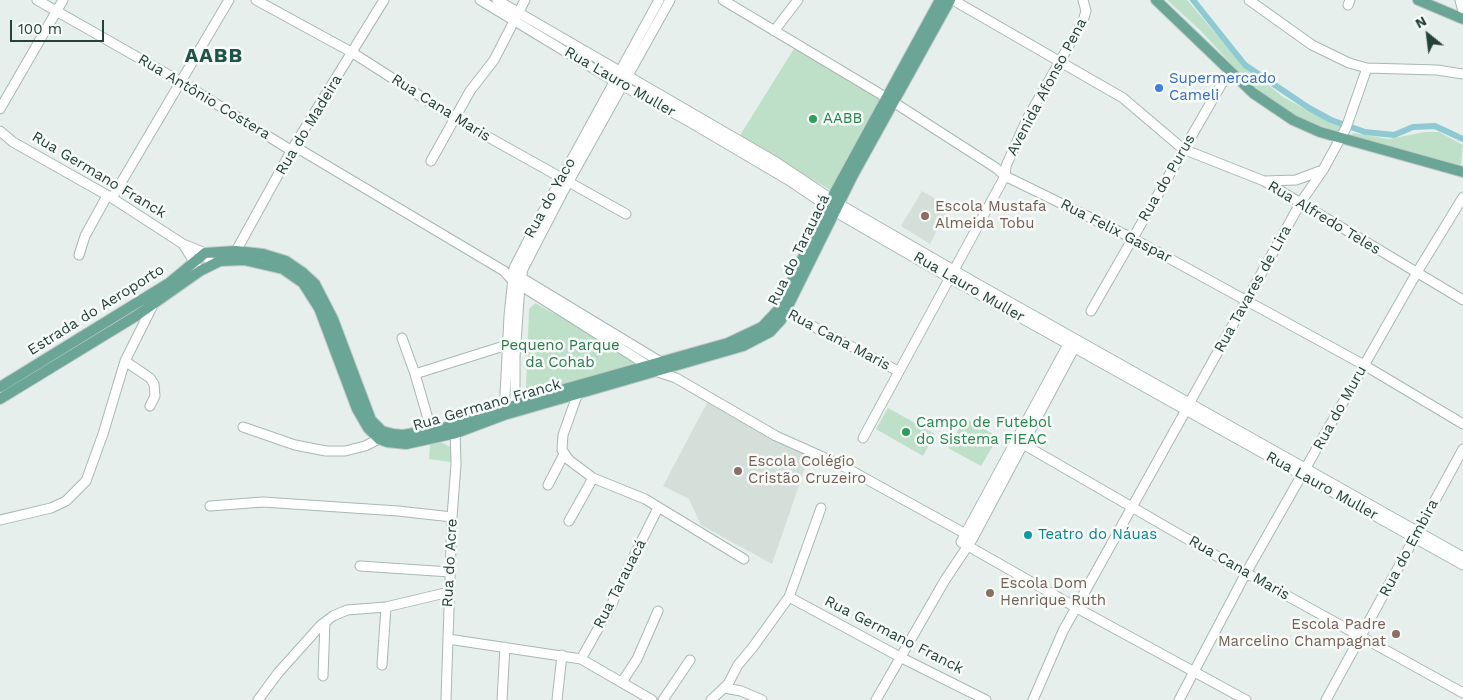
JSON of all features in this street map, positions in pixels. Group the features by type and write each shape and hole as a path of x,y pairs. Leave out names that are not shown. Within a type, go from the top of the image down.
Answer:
{"main road":[{"name":"Rua do Tarauacá","path":"578,395 658,372 673,373 754,341 776,328 833,205 890,100 940,0"},
{"name":"Rua do Tarauacá","path":"890,100 951,0"},
{"path":"1156,0 1253,93 1278,111 1320,132 1463,172"},
{"path":"1418,0 1463,19"},
{"name":"Rua Germano Franck","path":"205,253 236,251 264,254 286,260 302,272 321,295 357,409 368,428 379,439 406,444 581,385"},
{"name":"Estrada do Aeroporto","path":"171,287 192,262 205,253"},
{"name":"Rua Germano Franck","path":"200,271 220,261 244,260 284,269 307,288 319,308 334,336 365,409 376,426 382,431 404,435 432,434"},
{"name":"Estrada do Aeroporto","path":"0,399 171,287 200,271"},
{"name":"Estrada do Aeroporto","path":"0,388 155,298"},
{"name":"Rua do Tarauacá","path":"581,385 728,343 754,332 783,310"},
{"name":"Rua Germano Franck","path":"510,410 578,395"}],"street":[{"name":"Rua Antônio Costera","path":"37,0 514,277 625,345 661,362 673,373 776,436 841,465 1077,608 1246,700"},
{"path":"0,109 63,0"},
{"path":"79,255 85,236 181,82 228,0"},
{"name":"Rua Cana Maris","path":"256,0 353,53 456,118 564,181 626,214"},
{"name":"Rua do Madeira","path":"236,251 293,148 384,0"},
{"name":"Rua Lauro Muller","path":"480,0 517,17 628,76 776,162 833,205"},
{"name":"Rua Lauro Muller","path":"497,0 517,17 614,81 690,122 1073,343 1391,520 1463,565"},
{"path":"431,161 470,91 494,60 525,0"},
{"name":"Rua do Yaco","path":"510,410 514,277 532,250 614,81 659,0"},
{"name":"Rua do Yaco","path":"564,181 623,85 670,0"},
{"name":"Rua Felix Gaspar","path":"723,0 890,100 1005,176 1132,238 1364,365 1463,424"},
{"path":"774,31 798,0"},
{"name":"Rua Alfredo Teles","path":"951,0 1062,60 1123,98 1183,149 1264,181 1416,274 1463,300"},
{"name":"Avenida Afonso Pena","path":"863,438 950,273 1005,176 1006,166 1018,137 1086,16 1083,0"},
{"path":"1249,0 1330,56 1367,68 1437,70 1463,74"},
{"path":"1460,0 1463,11"},
{"name":"Rua Tavares de Lira","path":"1033,700 1055,648 1301,202 1323,170 1347,125 1367,68"},
{"name":"Rua do Purus","path":"1090,311 1229,71"},
{"name":"Rua Germano Franck","path":"0,131 13,142 110,197 183,244 205,253"},
{"path":"1264,181 1296,180 1323,170"},
{"name":"Rua do Muru","path":"1179,700 1246,572 1305,472 1416,274 1463,197"},
{"path":"183,244 192,262 200,271"},
{"path":"205,253 210,265"},
{"path":"0,520 51,508 66,501 86,481 104,434 125,360 155,298"},
{"name":"Rua Cana Maris","path":"783,310 898,371"},
{"path":"402,338 415,374 432,434"},
{"path":"415,374 512,343"},
{"path":"876,700 945,580 1073,343"},
{"name":"Rua Antônio Costera","path":"625,345 658,372"},
{"path":"125,360 150,378 154,384 154,396 150,406"},
{"name":"Rua Germano Franck","path":"564,454 563,435 581,385"},
{"path":"243,427 295,445 326,451 344,451 365,446 379,439"},
{"name":"Rua do Acre","path":"446,700 452,517 456,464 455,429"},
{"name":"Rua Cana Maris","path":"1020,442 1246,572 1463,693"},
{"name":"Rua do Embira","path":"1326,700 1463,449"},
{"path":"548,485 564,454 592,478 632,493 744,559"},
{"path":"569,521 592,478"},
{"path":"210,506 263,502 398,511 452,517"},
{"name":"Rua Tarauacá","path":"581,659 612,604 658,508"},
{"path":"710,700 725,688 738,665 789,597 821,508"},
{"name":"Rua Lauro Muller","path":"1416,535 1463,557"},
{"path":"360,566 450,572"},
{"path":"258,700 278,673 325,622 347,610 386,607 449,592"},
{"name":"Rua Germano Franck","path":"789,597 900,658 986,700"},
{"path":"382,665 386,607"},
{"path":"622,682 637,659 658,611"},
{"path":"323,676 325,622"},
{"path":"448,639 581,659 652,700"},
{"path":"502,700 505,647"},
{"path":"556,700 562,655"},
{"path":"663,700 690,660"},
{"path":"725,688 741,691 762,700"}],"shaded area":[{"name":"Escola Mustafa Almeida Tobu","path":"922,191 949,207 930,244 901,226"},
{"name":"Escola Colégio Cristão Cruzeiro","path":"708,401 809,456 772,564 701,525 689,499 663,486"}],"green space":[{"path":"1167,0 1187,0 1241,63 1283,97 1314,114 1345,125 1339,132 1313,123 1284,109 1260,91 1233,66 1201,31"},
{"name":"AABB","path":"795,47 885,101 834,192 739,137"},
{"path":"1425,132 1439,132 1463,145 1461,165 1350,138 1353,133 1389,139"},
{"name":"Pequeno Parque da Cohab","path":"535,303 637,359 639,365 533,395 526,388 529,309"},
{"name":"Campo de Futebol do Sistema FIEAC","path":"888,408 935,434 923,456 876,429"},
{"path":"965,418 998,437 981,466 948,448"},
{"path":"439,441 452,448 451,462 429,459 430,444"}],"waterway":[{"path":"1193,0 1245,65 1309,108 1331,120 1365,132 1394,135 1413,127 1435,126 1463,139"}],"place":[{"name":"Supermercado Cameli","path":"1159,88"},
{"name":"AABB","path":"813,119"},
{"name":"Escola Mustafa Almeida Tobu","path":"925,216"},
{"name":"Campo de Futebol do Sistema FIEAC","path":"906,432"},
{"name":"Escola Colégio Cristão Cruzeiro","path":"738,471"},
{"name":"Teatro do Náuas","path":"1028,535"},
{"name":"Escola Dom Henrique Ruth","path":"990,593"},
{"name":"Escola Padre Marcelino Champagnat","path":"1396,634"}],"district":[{"name":"AABB","path":"214,56"}]}
